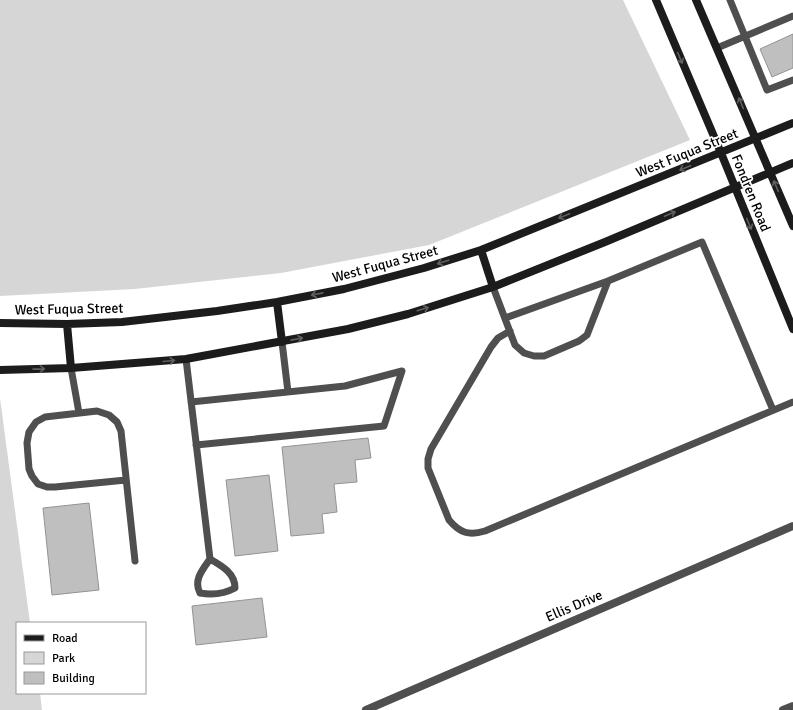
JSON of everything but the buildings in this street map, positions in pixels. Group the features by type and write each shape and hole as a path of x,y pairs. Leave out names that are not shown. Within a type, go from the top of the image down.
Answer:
{"main road":[{"name":"Fondren Road","path":"656,0 721,153 793,330"},
{"name":"Fondren Road","path":"696,0 793,226"},
{"name":"West Fuqua Street","path":"0,323 67,324 122,322 217,311 277,302 344,289 424,268 481,250 793,123"},
{"path":"0,370 71,368 186,359 348,329 400,316 492,287 605,242 793,163"},
{"path":"481,250 492,287"},
{"path":"277,302 282,342"},
{"path":"67,324 71,368"}],"street":[{"name":"Ellis Drive","path":"366,710 793,526"},
{"path":"783,710 793,706"}],"lane":[{"path":"730,0 767,90 793,80"},
{"path":"717,48 793,16"},
{"path":"505,318 608,281 702,242 773,410"},
{"path":"492,287 515,345 524,353 534,356 544,356 579,341 587,335 608,281"},
{"path":"510,331 498,338 491,347 431,449 428,468 449,520 455,527 463,532 475,534 485,531 793,402"},
{"path":"282,342 288,392"},
{"path":"186,359 210,559 197,581 198,588 200,593 208,595 228,592 235,588 235,582 232,575 223,566 210,559"},
{"path":"71,368 79,413"},
{"path":"191,402 345,386 402,371 384,426 196,445"},
{"path":"126,480 47,487 38,484 29,469 26,443 29,432 36,422 45,417 79,413 97,411 110,415 117,422 121,431 135,561"}],"green space":[{"path":"0,0 623,0 690,140 429,245 281,273 135,289 0,296"},
{"path":"0,398 30,622 16,622 16,694 40,694 42,710 0,710"}]}
